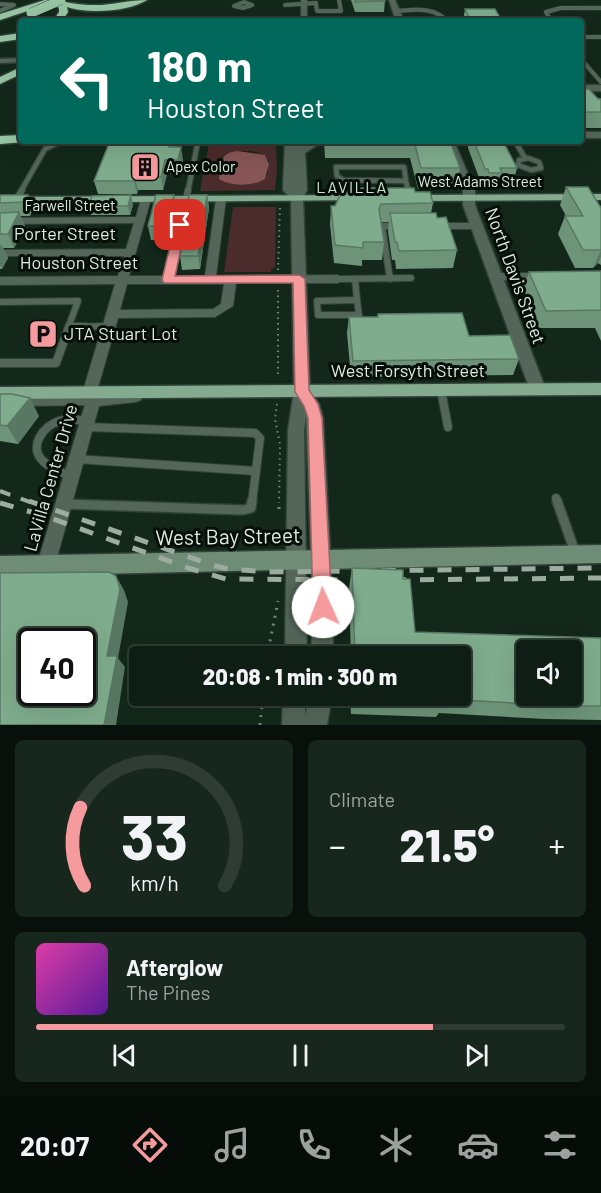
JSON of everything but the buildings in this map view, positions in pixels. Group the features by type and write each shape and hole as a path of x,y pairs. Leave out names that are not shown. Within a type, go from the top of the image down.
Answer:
{"highway":[{"path":"53,0 64,10 60,18"},
{"path":"0,25 53,0 75,7 93,8 148,2"},
{"path":"1,12 28,11 62,0"},
{"path":"132,13 148,2"},
{"path":"0,72 18,69"},
{"path":"0,80 18,70"},
{"path":"0,140 18,139"}],"main road":[{"name":"West Adams Street","path":"404,198 601,197"},
{"path":"0,200 376,198"},
{"name":"West Forsyth Street","path":"5,397 161,393 601,389"},
{"name":"West Bay Street","path":"0,566 601,554"}],"street":[{"path":"375,18 398,17 393,0"},
{"path":"304,2 305,18"},
{"path":"0,61 18,60"},
{"path":"584,88 601,88"},
{"path":"584,135 601,135"},
{"path":"290,144 289,190 297,198"},
{"name":"North Davis Street","path":"449,144 469,191 469,205 538,390"},
{"path":"296,646 296,430 302,392 297,198 301,190 300,147"},
{"path":"168,280 186,199"},
{"path":"210,280 221,199"},
{"name":"LaVilla Center Drive","path":"46,565 87,424 111,320 146,200"},
{"name":"Farwell Street","path":"0,221 140,220"},
{"name":"Porter Street","path":"0,253 131,252"},
{"path":"496,277 554,277"},
{"name":"Houston Street","path":"0,281 338,279"},
{"path":"111,320 215,312 227,306 230,280"},
{"path":"302,392 311,404 315,418 322,646"},
{"path":"294,706 294,725"},
{"path":"315,725 319,706"}],"lane":[{"path":"1,4 5,0"},
{"path":"285,5 316,2 317,11 341,11 339,0"},
{"path":"244,1 252,5 242,10 234,5 244,1"},
{"path":"1,4 14,5 1,12"},
{"path":"549,18 546,12 554,9 601,8"},
{"path":"398,17 435,11 443,14 445,18"},
{"path":"584,37 601,37"},
{"path":"584,63 601,82"},
{"path":"16,200 45,149 56,144"},
{"path":"186,199 197,144"},
{"path":"517,144 525,158"},
{"path":"404,198 406,181 404,167 336,167 337,176 343,180 406,181"},
{"path":"390,279 382,226 404,226"},
{"path":"437,226 477,226"},
{"path":"338,279 411,278"},
{"path":"355,279 359,315 318,315 317,301 357,300"},
{"path":"0,302 78,301 56,363 0,363"},
{"path":"69,327 111,320"},
{"path":"441,390 448,427"},
{"path":"64,504 243,510 251,508 260,438 255,433 87,424 71,419 56,421 45,429 37,442 37,453 42,461 72,477"},
{"path":"76,459 256,471"},
{"path":"556,498 576,554"}],"path":[{"path":"277,275 280,206 278,206"},
{"path":"278,284 278,384"},
{"path":"277,404 275,419 280,445 279,510"},
{"path":"269,646 280,592"},
{"path":"260,725 262,706"}],"shaded area":[{"path":"209,144 276,144 275,190 200,191","holes":["252,151 265,155 269,162 267,176 244,184 221,180 221,158 227,153"]},
{"path":"238,151 265,155 269,164 265,179 242,185 219,179 224,156"},
{"path":"233,207 276,207 275,268 271,269 271,272 224,272"}],"railway":[{"path":"0,491 33,503"},
{"path":"29,501 228,569 269,572 601,568"},
{"path":"0,503 45,516 188,568 226,579 365,580"},
{"path":"392,580 601,578"}],"place":[{"name":"Apex Color","path":"145,167"},
{"name":"JTA Stuart Lot","path":"43,334"}],"district":[{"name":"LAVILLA","path":"352,187"}],"route":[{"path":"180,225 168,280 299,279 302,392 311,404 315,418 323,607"}]}
